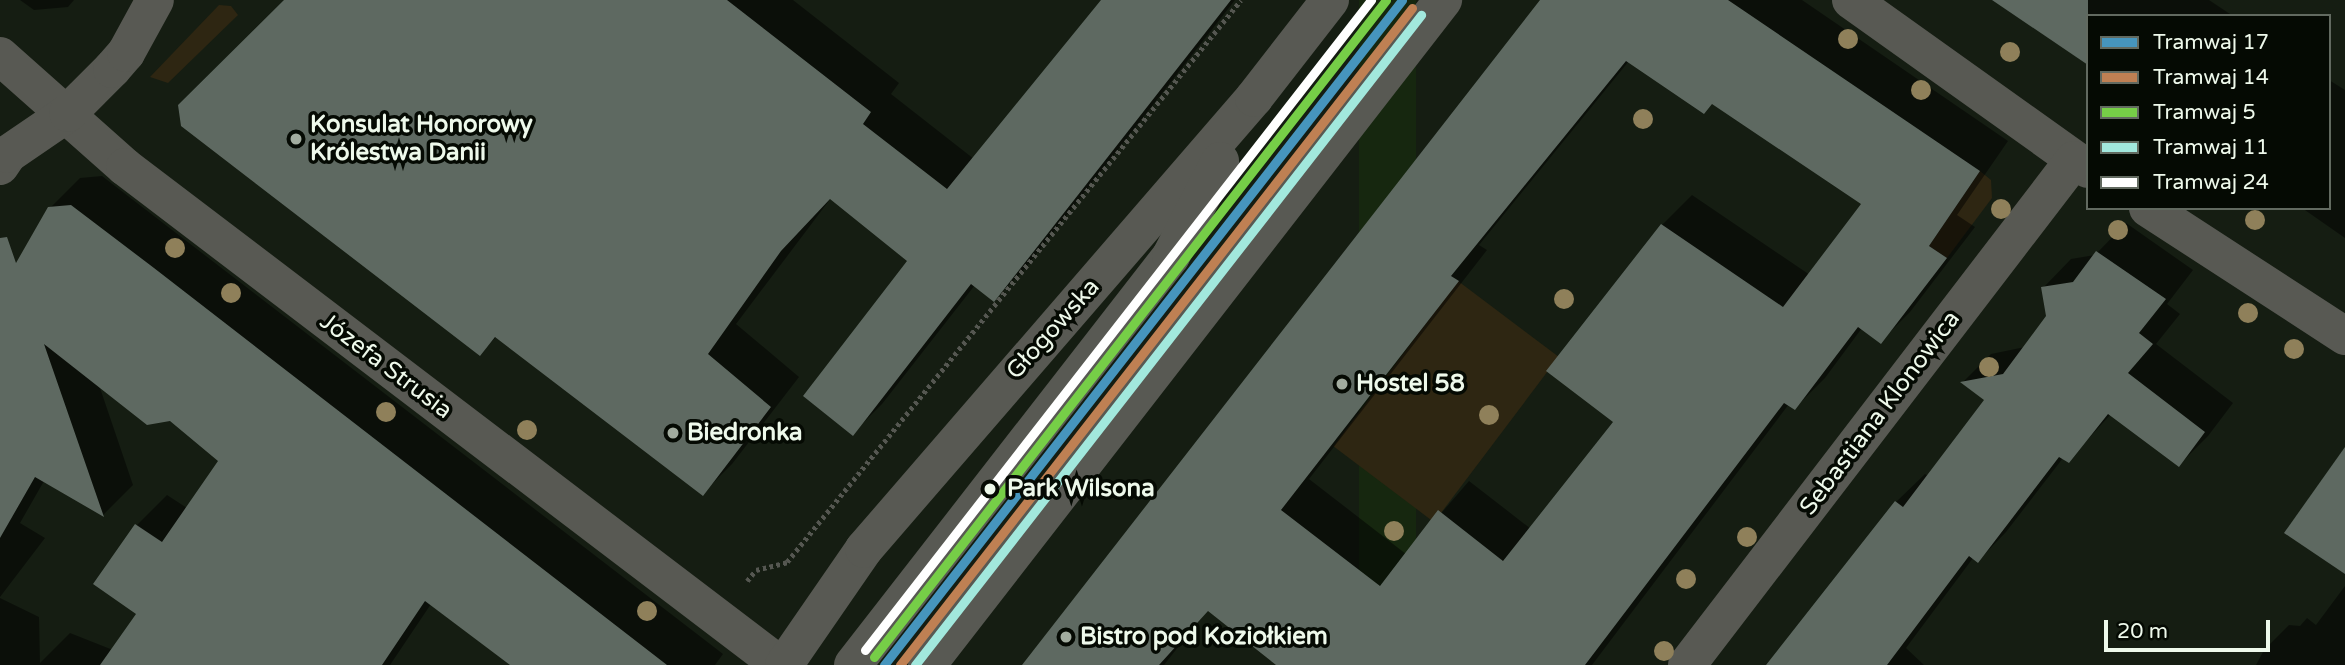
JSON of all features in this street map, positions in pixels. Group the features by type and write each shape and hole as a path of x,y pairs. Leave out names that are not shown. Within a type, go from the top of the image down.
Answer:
{"street":[{"path":"0,166 8,154 68,113 126,53 155,0"},
{"name":"Głogowska","path":"782,665 864,550 1254,98 1330,0"},
{"path":"928,665 1443,0"},
{"path":"1851,0 2081,165"},
{"name":"Józefa Strusia","path":"0,56 68,113 125,167 717,620 782,665"},
{"path":"853,665 1171,256 1254,98"},
{"name":"Sebastiana Klonowica","path":"1687,665 2081,165"},
{"path":"2151,210 2345,336"}],"path":[{"path":"717,620 756,570 787,562 1241,0"}],"shaded area":[{"path":"1359,0 1416,0 1416,665 1359,665"},
{"path":"219,5 231,6 238,15 168,83 150,77"},
{"path":"1980,171 1991,180 1992,198 1947,258 1929,246"},
{"path":"1458,281 1559,357 1434,522 1333,446"}],"building":[{"path":"284,0 727,0 871,112 863,124 947,189 1101,0 1231,0 994,302 971,284 853,436 803,396 907,261 830,199 781,251 708,354 771,407 703,496 495,337 480,356 181,126 178,105"},
{"path":"1540,0 1728,0 1980,171 1929,246 1947,258 1881,344 1858,327 1795,410 1784,403 1585,665 1276,665 1208,611 1159,665 1022,665","holes":["1626,61 1704,114 1712,104 1861,204 1783,307 1661,224 1546,371 1613,422 1503,561 1438,510 1380,586 1281,510 1459,281 1451,276"]},
{"path":"1992,0 2088,0 2086,64"},
{"path":"71,205 667,665 510,665 425,601 382,665 100,665 136,614 93,584 135,524 162,542 218,461 170,421 147,425 44,344 104,517 35,477 0,538 0,238 7,237 16,263 48,207"},
{"path":"2096,251 2166,299 2139,333 2153,344 2128,373 2205,432 2179,467 2108,414 2069,463 2059,457 1978,563 1969,556 1887,665 1766,665 1895,501 1903,507 1984,400 1960,382 2003,374 2046,316 2041,287 2073,282"},
{"path":"2345,447 2345,574 2284,533"}],"tram line":[{"name":"24","path":"865,650 1371,0"},
{"name":"5","path":"874,657 1386,0"},
{"name":"17","path":"884,665 1402,0"},
{"name":"14","path":"900,665 1412,8"},
{"name":"11","path":"915,665 1421,15"}],"place":[{"name":"Konsulat Honorowy Królestwa Danii","path":"296,139"},
{"name":"Hostel 58","path":"1342,384"},
{"name":"Biedronka","path":"673,433"},
{"name":"Park Wilsona","path":"990,489"},
{"name":"Bistro pod Koziołkiem","path":"1066,637"}]}
